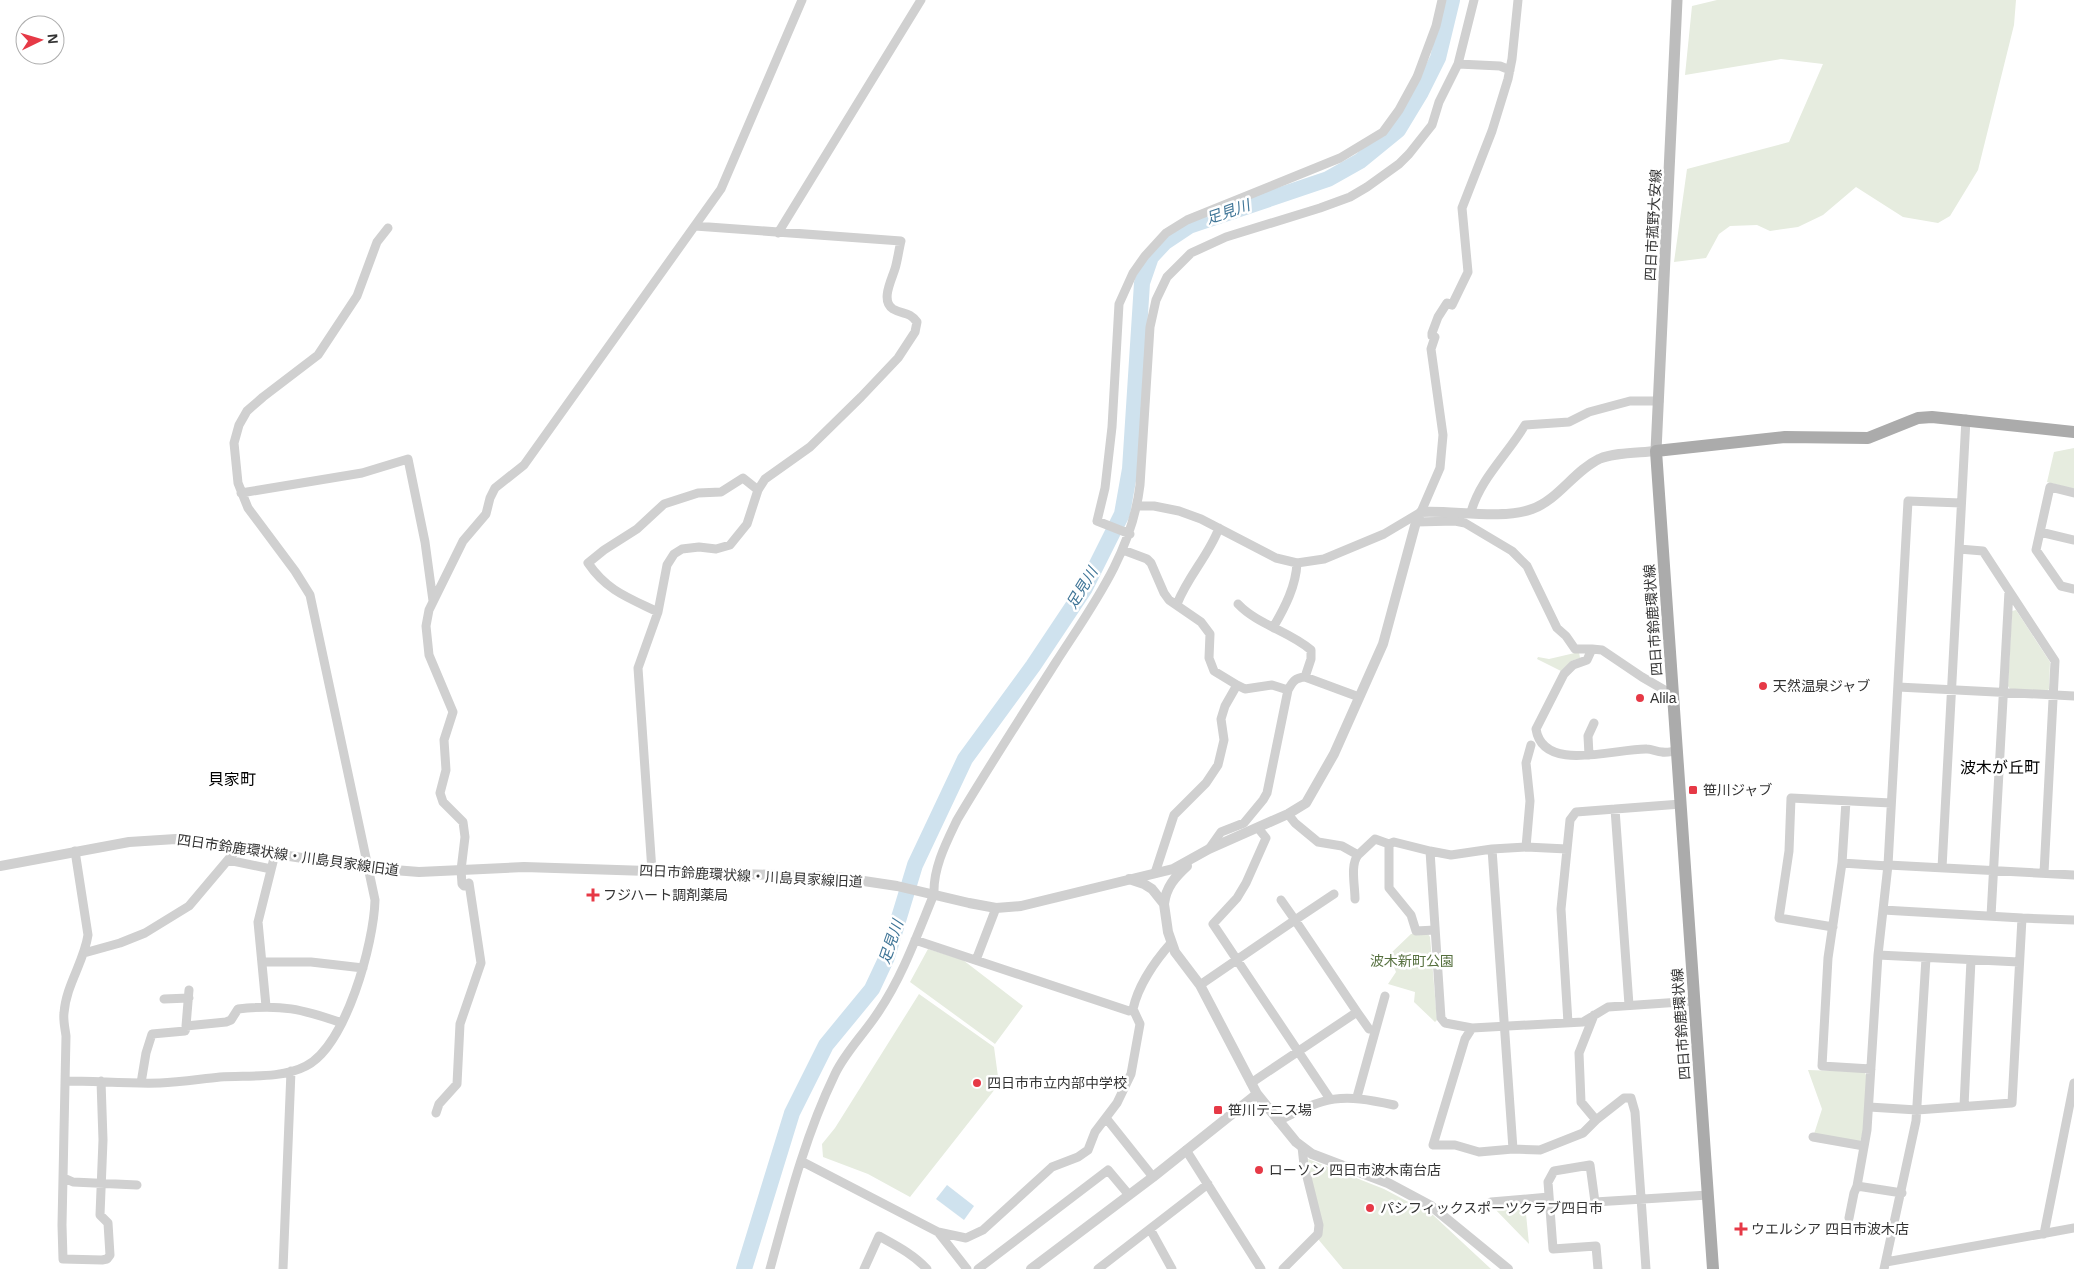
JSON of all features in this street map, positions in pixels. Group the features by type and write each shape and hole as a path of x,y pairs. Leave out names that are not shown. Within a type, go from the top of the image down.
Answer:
{"main road":[{"name":"四日市菰野大安線","path":"1656,451 1660,401 1678,0"},
{"path":"1656,451 1785,437 1868,438 1918,418 1932,417 1966,419 2074,432"},
{"name":"四日市鈴鹿環状線","path":"1656,451 1696,1001 1713,1269"}],"street":[{"path":"436,1112 438,1104 457,1084 460,1024 481,963 466,884 462,884 461,870 465,837 463,822 443,802 440,794 446,770 444,740 453,716 429,655 426,626 433,602 463,541 486,514 495,488 524,465 721,189 802,0"},
{"path":"778,233 921,0"},
{"path":"1129,534 1096,521 1105,488 1112,427 1119,304 1133,273 1145,256 1166,233 1187,220 1340,158 1383,132 1399,110 1417,77 1436,26 1442,0"},
{"path":"770,1269 800,1161 820,1107 836,1072 879,1012 903,970 932,894 940,858 958,820 1096,599 1123,550 1137,506 1146,403 1150,327 1156,300 1168,277 1191,253 1226,237 1350,197 1375,182 1409,154 1432,125 1439,102 1458,64 1474,0"},
{"path":"1418,517 1440,468 1443,451 1443,435 1431,349 1435,337 1432,334 1438,317 1447,303 1452,305 1468,272 1462,208 1492,131 1510,70 1518,0"},
{"path":"1458,64 1500,66 1510,70"},
{"path":"652,871 638,668 658,612 667,564 674,554 682,549 699,547 716,549 730,545 747,524 758,490 765,479 810,447 861,397 898,358 915,332 917,322 912,316 892,309 888,302 887,293 896,266 901,241 695,226"},
{"path":"65,1081 180,1082 291,1072 305,1067 321,1056 332,1043 342,1023 363,968 375,909 375,900 310,595 295,571 248,508 238,483 234,443 239,425 247,411 318,355 357,296 377,242 388,228"},
{"path":"1471,512 1475,496 1525,425 1569,422 1589,412 1630,401 1660,401"},
{"path":"1942,868 1966,419"},
{"path":"1137,506 1154,506 1179,511 1219,528 1276,558 1297,563 1324,559 1355,547 1418,517 1471,512 1514,513 1531,509 1544,503 1586,468 1601,459 1656,451"},
{"path":"241,493 362,473 408,459 425,542 433,602"},
{"path":"658,612 615,591 598,578 588,562 637,529 664,504 674,499 698,493 721,492 743,478 758,490"},
{"path":"2074,493 2050,487 2036,550 2061,586 2074,588"},
{"path":"1849,1218 1857,1186 1869,1106 1878,955 1888,866 1908,501 1961,503"},
{"path":"1418,517 1465,523 1512,551 1527,566 1556,628 1566,636 1575,650 1602,650 1642,678 1673,695"},
{"name":"四日市鈴鹿環状線・川島貝家線旧道","path":"0,866 128,842 176,839 368,868 419,872 524,867 837,877 898,886 969,904 996,908 1029,904 1173,869 1250,828 1288,814 1306,803 1334,754 1383,644 1418,517"},
{"path":"1177,604 1192,575 1213,544 1219,528"},
{"path":"2040,532 2074,540"},
{"path":"1123,550 1147,559 1151,563 1169,600 1201,622 1210,634 1209,658 1214,671 1245,689 1272,685 1288,690"},
{"path":"1958,550 1984,551 2055,661 2044,873"},
{"path":"1274,626 1292,588 1297,572 1297,563"},
{"path":"1991,916 2009,590"},
{"path":"1238,604 1247,613 1274,626 1311,650 1311,659 1305,677"},
{"path":"1592,649 1587,660 1573,665 1564,674 1536,729 1538,739 1552,752 1570,756 1648,749 1662,752 1678,751"},
{"path":"1330,1099 1213,924 1238,898 1266,838 1250,828 1267,793 1288,690 1297,678 1305,677 1360,697"},
{"path":"1155,873 1174,815 1206,783 1218,765 1224,740 1221,719 1225,706 1237,685"},
{"path":"1898,687 2074,696"},
{"path":"1589,755 1588,736 1594,724"},
{"path":"1526,847 1530,801 1526,764 1531,745"},
{"path":"1833,927 1779,918 1789,851 1792,798 1891,804"},
{"path":"1846,801 1842,863 1828,958 1822,1066 1872,1069"},
{"path":"1568,1023 1561,909 1570,820 1576,812 1681,804"},
{"path":"1615,809 1629,1005"},
{"path":"1288,814 1295,823 1318,842 1342,846 1358,855"},
{"path":"1355,898 1353,869 1355,859 1374,839 1389,844 1394,842 1430,852 1451,854 1526,847 1567,849"},
{"path":"1389,844 1388,888 1411,915 1416,931 1435,930"},
{"path":"84,953 120,943 145,933 189,906 238,848"},
{"path":"1492,849 1506,1027 1513,1149"},
{"path":"70,852 88,935 64,1013 63,1259 102,1260 109,1258 111,1245 108,1223 100,1215 103,1140 101,1081"},
{"path":"1430,852 1441,1018 1445,1023 1472,1028 1583,1022 1608,1008 1696,1001"},
{"path":"266,1006 258,922 275,854"},
{"path":"1195,858 1172,881 1165,897 1164,904 1171,943 1200,985 1257,1094 1278,1122 1302,1147 1312,1154 1394,1186 1431,1206 1508,1269"},
{"path":"228,860 271,869"},
{"path":"1842,863 2074,875"},
{"path":"1128,879 1144,884 1152,889 1164,904"},
{"path":"1200,985 1334,894"},
{"path":"1281,900 1369,1029"},
{"path":"976,960 996,908"},
{"path":"1883,910 2074,920"},
{"path":"1869,1106 1917,1110 2012,1103 2022,918"},
{"path":"915,940 1128,1010 1133,1009"},
{"path":"800,1161 938,1232 966,1238 983,1230 1052,1167 1078,1157 1088,1150 1096,1132 1117,1103 1131,1074 1140,1024 1133,1009 1135,998 1171,943"},
{"path":"1878,955 2019,962"},
{"path":"1926,958 1917,1110 1902,1193 1885,1265 2074,1228"},
{"path":"1964,1106 1971,960"},
{"path":"262,962 311,962 363,968"},
{"path":"141,1082 146,1053 152,1034 185,1030 187,1026 189,994 164,999"},
{"path":"1357,1098 1385,996"},
{"path":"187,1026 226,1022 231,1020 238,1009 266,1006 293,1008 342,1023"},
{"path":"1251,1083 1357,1012"},
{"path":"1594,1015 1579,1053 1581,1102 1596,1120"},
{"path":"1472,1028 1465,1039 1433,1145 1455,1144 1479,1152 1513,1149 1540,1150 1583,1133 1624,1098 1631,1098 1636,1112 1646,1269"},
{"path":"283,1269 291,1072"},
{"path":"2044,1234 2074,1083"},
{"path":"1031,1269 1153,1177 1257,1094"},
{"path":"1278,1122 1303,1109 1330,1099 1357,1098 1394,1105"},
{"path":"1106,1118 1153,1177"},
{"path":"1813,1137 1864,1146"},
{"path":"1283,1269 1318,1234 1319,1225 1304,1165 1302,1147"},
{"path":"1186,1150 1261,1269"},
{"path":"1598,1269 1596,1246 1553,1250 1548,1182 1554,1171 1590,1165 1595,1202 1708,1195"},
{"path":"978,1269 1108,1170 1129,1195"},
{"path":"64,1178 73,1182 137,1185"},
{"path":"1101,1268 1208,1184"},
{"path":"1857,1186 1902,1193"},
{"path":"1491,1202 1548,1197"},
{"path":"1150,1229 1172,1269"},
{"path":"938,1232 967,1269"},
{"path":"864,1269 879,1236 904,1249 918,1259 927,1269"}],"green space":[{"path":"1717,0 2016,0 2014,25 1978,170 1950,216 1938,223 1903,217 1856,187 1823,215 1798,227 1770,231 1757,225 1730,226 1719,234 1706,258 1674,262 1687,169 1789,142 1823,64 1781,59 1685,75 1692,6"},
{"path":"2074,448 2074,489 2047,482 2054,452"},
{"path":"2016,610 2050,662 2049,689 2046,692 2010,689 2008,686 2012,611"},
{"path":"1579,652 1580,658 1571,661 1561,671 1537,659 1538,657 1549,659"},
{"name":"波木新町公園","path":"1411,934 1428,934 1430,937 1437,1020 1435,1022 1414,1002 1415,992 1388,984 1396,972 1389,955"},
{"path":"928,949 963,960 1023,1006 995,1044 910,982"},
{"path":"919,994 994,1047 999,1084 910,1197 868,1174 823,1157 822,1144 835,1128"},
{"path":"1808,1070 1864,1072 1867,1076 1864,1128 1860,1142 1814,1134 1822,1109"},
{"name":"パシフィックスポーツクラブ四日市","path":"1308,1159 1384,1189 1433,1215 1491,1269 1343,1269 1318,1239"},
{"path":"1525,1204 1529,1244 1492,1206"}],"water":[{"path":"947,1185 974,1206 964,1220 936,1199"}],"waterway":[{"name":"足見川","path":"744,1269 792,1113 826,1045 872,989 887,957 915,865 965,759 1033,666 1085,588 1122,514 1130,469 1142,283 1151,257 1165,242 1189,226 1328,179 1360,161 1398,130 1421,92 1438,58 1452,0"}],"place":[{"name":"天然温泉ジャブ","path":"1763,686"},
{"name":"Alila","path":"1640,698"},
{"name":"笹川ジャブ","path":"1693,790"},
{"name":"フジハート調剤薬局","path":"593,895"},
{"name":"四日市市立内部中学校","path":"977,1083"},
{"name":"笹川テニス場","path":"1218,1110"},
{"name":"ローソン 四日市波木南台店","path":"1259,1170"},
{"name":"パシフィックスポーツクラブ四日市","path":"1370,1208"},
{"name":"ウエルシア 四日市波木店","path":"1741,1229"}],"district":[{"name":"波木が丘町","path":"2000,767"},
{"name":"貝家町","path":"232,779"}]}
